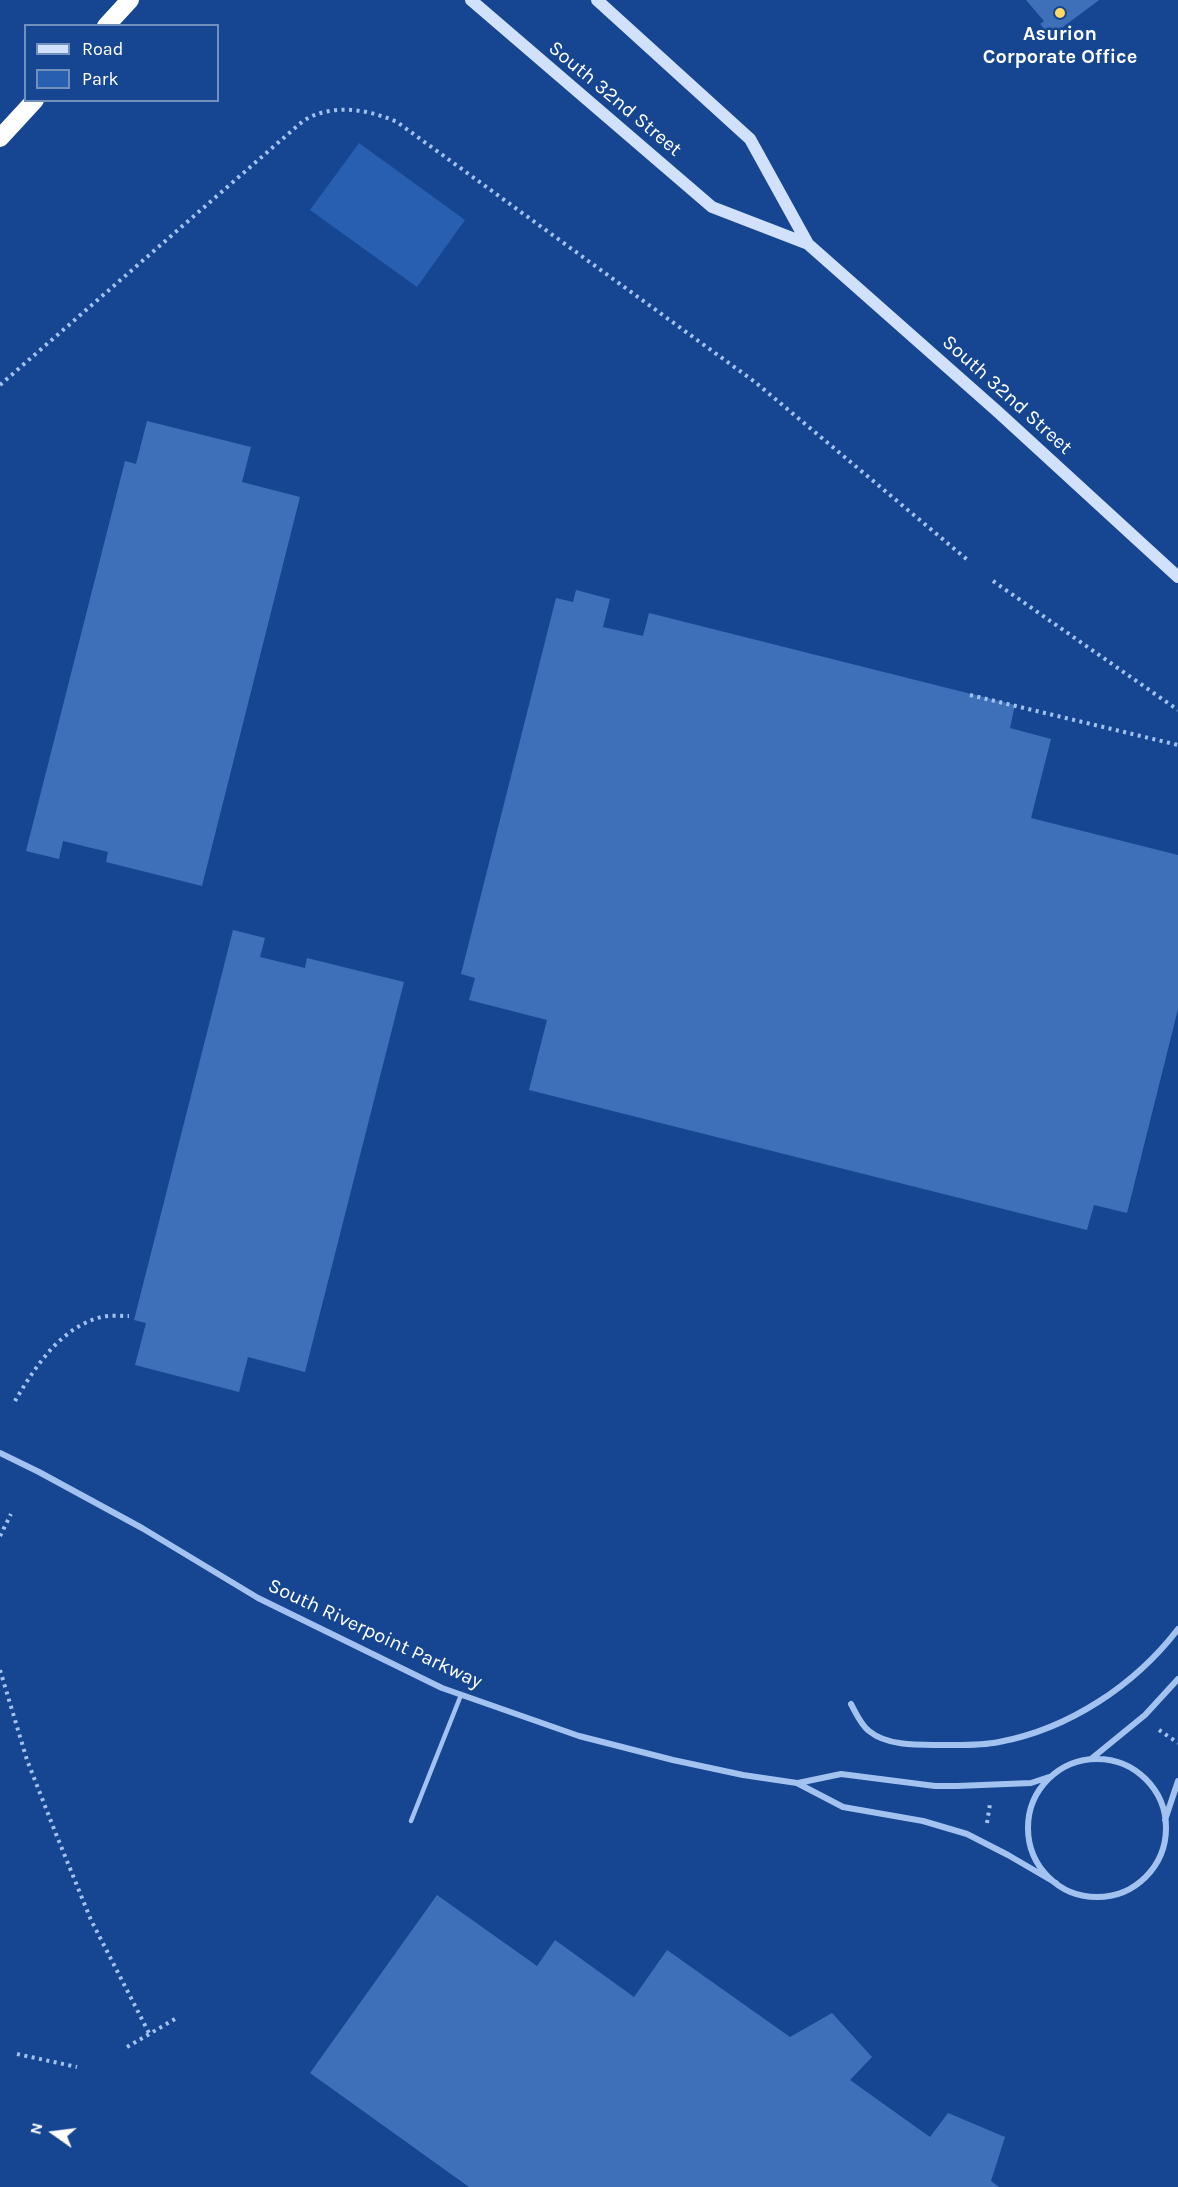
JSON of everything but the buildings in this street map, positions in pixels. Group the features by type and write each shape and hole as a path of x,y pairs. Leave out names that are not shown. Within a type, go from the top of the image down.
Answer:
{"highway":[{"path":"108,24 130,0"},
{"path":"0,138 33,102"}],"main road":[{"name":"South 32nd Street","path":"471,0 712,207 808,244"},
{"name":"South 32nd Street","path":"597,0 750,139 808,244 1178,577"}],"street":[{"name":"South Riverpoint Parkway","path":"0,1453 142,1528 258,1598 395,1667 461,1695 579,1736 673,1760 743,1775 797,1783 843,1807 922,1821 967,1834 1056,1883"},
{"path":"851,1704 869,1731 889,1741 935,1745 999,1742 1029,1735 1094,1705 1122,1685 1149,1661 1178,1629"},
{"path":"1091,1759 1145,1715 1178,1678"},
{"path":"1165,1821 1160,1800 1149,1782 1132,1768 1113,1761 1091,1759 1070,1764 1051,1776 1032,1805 1029,1831 1034,1857 1043,1872 1064,1889 1084,1896 1105,1897 1125,1891 1142,1880 1155,1865 1163,1845 1165,1821 1178,1781"},
{"name":"South Riverpoint Parkway","path":"797,1783 841,1773 935,1786 1031,1783 1051,1776"}],"lane":[{"path":"411,1821 461,1695"}],"path":[{"path":"0,385 303,121 315,113 330,110 364,111 398,122 755,382 970,561"},
{"path":"993,581 1178,710"},
{"path":"970,695 1178,745"},
{"path":"15,1401 30,1376 52,1349 78,1326 102,1317 129,1316"},
{"path":"0,1536 11,1514"},
{"path":"0,1670 27,1761 91,1920 149,2032"},
{"path":"1155,1726 1178,1743"},
{"path":"986,1827 990,1797"},
{"path":"127,2047 149,2032 175,2019"},
{"path":"17,2054 77,2067"}],"green space":[{"path":"359,143 465,220 417,287 310,210"}],"place":[{"name":"Asurion Corporate Office","path":"1060,13"}]}
